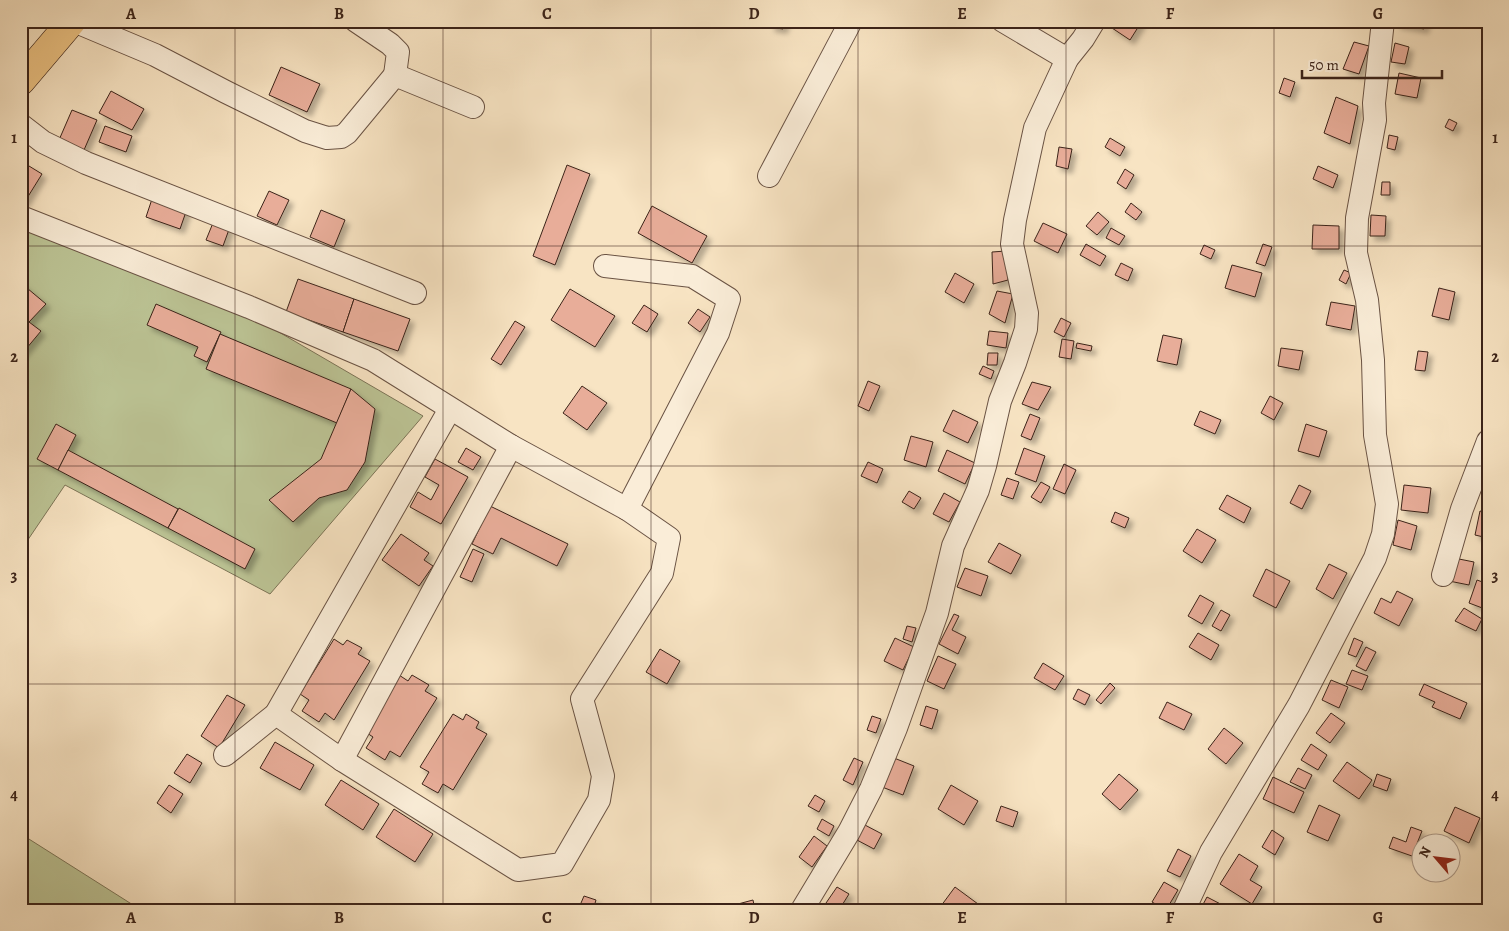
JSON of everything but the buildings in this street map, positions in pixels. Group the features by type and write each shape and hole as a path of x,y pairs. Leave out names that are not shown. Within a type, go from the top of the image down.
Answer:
{"highway":[{"path":"21,80 73,21"}],"street":[{"path":"73,21 154,54 305,131 327,138 341,137 347,133 395,75 398,52 390,44 356,21"},
{"path":"769,176 852,21"},
{"path":"1003,21 1067,59"},
{"path":"802,910 854,823 871,789 896,728 937,613 953,546 978,490 1000,401 1026,329 1027,313 1012,244 1015,220 1035,128 1067,59 1094,21"},
{"path":"1183,907 1211,852 1299,705 1375,558 1383,534 1388,504 1375,436 1373,360 1367,300 1356,253 1357,218 1375,120 1374,103 1383,21"},
{"path":"395,75 473,107"},
{"path":"21,125 43,142 86,163 415,293"},
{"path":"21,217 249,306 373,360 511,446 628,509 669,538 662,573 582,699 603,776 599,800 562,864 518,870 342,760 276,714"},
{"path":"605,266 692,276 729,299 718,333 628,509"},
{"path":"225,755 276,714 450,409"},
{"path":"1443,575 1462,509 1488,441"},
{"path":"342,760 511,446"}],"green space":[{"path":"21,228 260,321 423,416 270,594 65,485 21,550"},
{"path":"21,834 141,910 21,910"}]}
